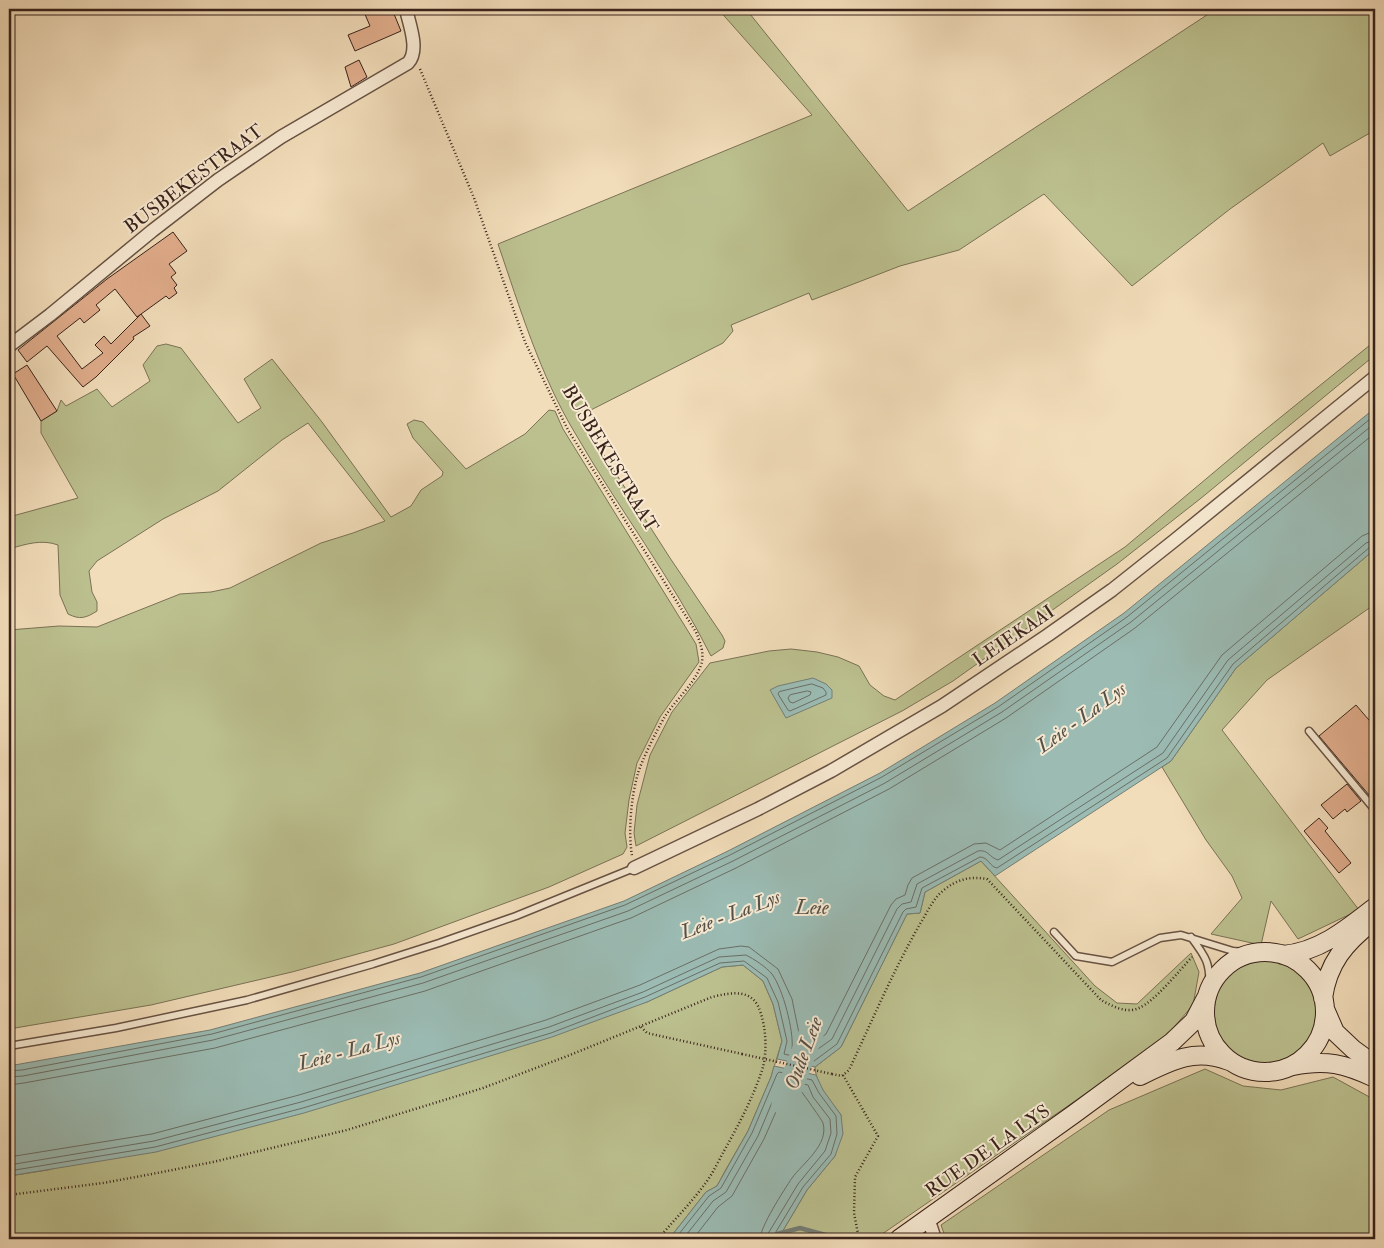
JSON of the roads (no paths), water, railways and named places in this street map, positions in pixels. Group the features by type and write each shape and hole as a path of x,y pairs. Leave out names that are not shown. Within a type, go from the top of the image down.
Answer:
{"main road":[{"path":"1283,955 1314,948 1347,928 1375,907"},
{"path":"1290,1066 1305,1056 1317,1042 1323,1025 1328,974 1335,960 1375,919"},
{"path":"1375,1065 1335,1032 1330,1023 1321,990 1312,974 1299,963 1283,955 1256,953 1231,962 1218,974 1208,994 1205,1016 1208,1033 1217,1048 1230,1061 1238,1066 1255,1071 1273,1071 1311,1062 1330,1062 1350,1067 1375,1078"},
{"name":"RUE DE LA LYS","path":"899,1239 1100,1096 1183,1033 1194,1021 1208,994"},
{"name":"RUE DE LA LYS","path":"1100,1096 1156,1068 1189,1056 1208,1054 1230,1061"}],"street":[{"name":"BUSBEKESTRAAT","path":"9,346 218,180 280,137 384,78 412,58 414,46 406,9"},
{"name":"LEIEKAAI","path":"634,868 766,805 831,771 942,706 1112,590 1375,377"},
{"path":"928,1218 935,1239"}],"lane":[{"path":"1309,731 1375,810"},
{"path":"9,1046 90,1033 247,1000 373,964 447,940 516,916 634,868"},
{"path":"1054,932 1076,956 1112,962 1160,938 1181,935 1190,936 1233,951 1256,953"},
{"path":"1190,936 1206,958 1209,968 1208,994"}],"water":[{"name":"Leie","path":"1375,408 1375,549 1236,668 1171,761 995,876 981,861 925,892 920,913 907,914 841,1047 815,1067 777,1059 782,1041 773,1004 763,981 743,965 722,967 647,1002 552,1037 304,1113 156,1152 9,1176 9,1066 210,1030 420,973 624,901 728,851 880,773 995,703 1124,613"},
{"path":"813,678 826,684 832,690 832,698 786,718 770,690 778,686"},
{"path":"774,1066 816,1075 823,1090 841,1115 843,1134 835,1156 807,1190 778,1239 669,1239 706,1192 717,1186 748,1131"}],"waterway":[{"name":"Oude Leie","path":"784,1103 812,1031"},
{"path":"777,1234 800,1228 829,1236 831,1239"}],"water label":[{"name":"Leie - La Lys","path":"1081,717"},
{"name":"Leie - La Lys","path":"730,914"},
{"name":"Leie - La Lys","path":"349,1050"}]}
